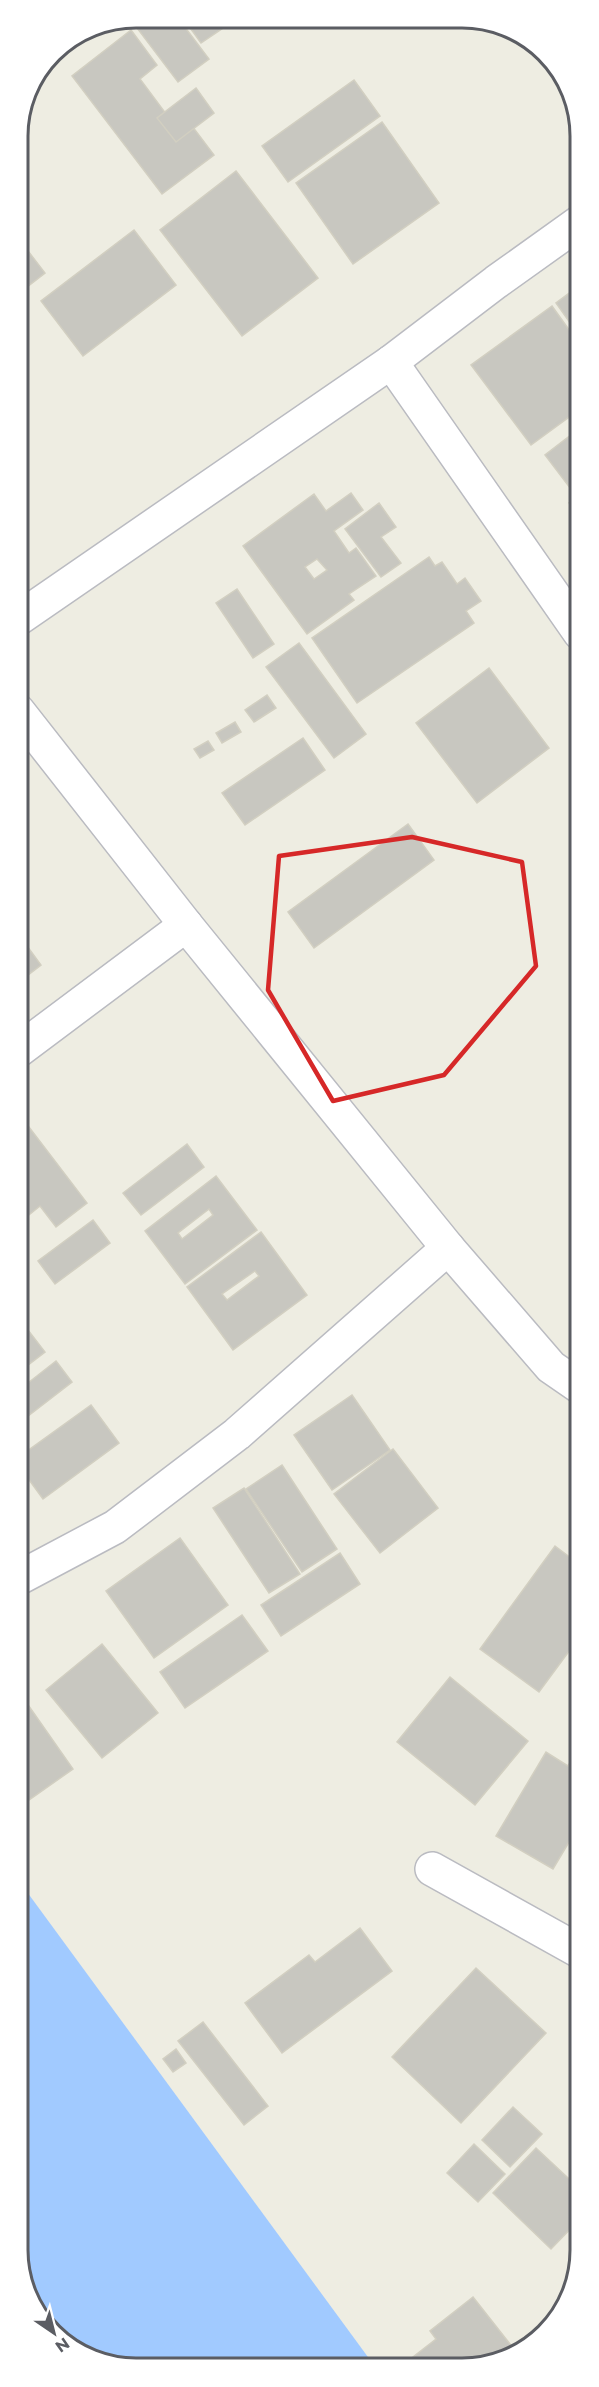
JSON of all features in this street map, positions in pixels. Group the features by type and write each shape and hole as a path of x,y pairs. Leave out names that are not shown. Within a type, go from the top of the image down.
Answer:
{"street":[{"path":"29,612 391,362 495,282 570,229"},
{"path":"391,362 570,619"},
{"path":"29,725 186,925 448,1248 550,1367 570,1380"},
{"path":"29,1043 186,925"},
{"path":"28,1573 115,1527 237,1434 448,1248"},
{"path":"432,1869 570,1946"}],"highlighted area":[{"path":"412,837 522,862 536,966 444,1075 333,1101 268,990 279,856"}],"water":[{"path":"28,1894 369,2358 123,2358 83,2344 60,2327 51,2316 34,2285 28,2250"}],"building":[{"path":"137,28 186,28 209,59 178,82"},
{"path":"190,28 223,28 201,43"},
{"path":"131,30 157,65 140,79 172,122 183,114 214,155 162,194 72,76"},
{"path":"354,80 380,116 288,182 262,146"},
{"path":"196,88 214,113 176,142 157,118"},
{"path":"382,122 439,203 353,264 296,183"},
{"path":"236,171 318,278 242,336 160,230"},
{"path":"134,230 176,285 83,356 41,301"},
{"path":"29,252 45,273 29,286"},
{"path":"570,292 570,323 556,303"},
{"path":"552,306 570,331 570,416 531,445 471,365"},
{"path":"570,436 570,488 545,455"},
{"path":"351,493 363,510 334,531 349,553 356,548 376,576 349,594 354,600 307,634 243,546 314,494 326,511","holes":["317,559 327,570 314,579 305,567"]},
{"path":"379,503 396,527 381,537 401,563 381,577 345,529"},
{"path":"429,557 435,566 442,562 457,584 465,578 481,601 466,611 474,623 357,703 312,638"},
{"path":"237,589 274,644 253,658 216,603"},
{"path":"299,643 366,734 334,758 266,667"},
{"path":"489,668 549,748 477,803 416,723"},
{"path":"267,695 276,708 254,722 245,710"},
{"path":"235,722 241,732 222,743 216,733"},
{"path":"303,738 325,770 245,825 222,793"},
{"path":"208,741 214,750 200,758 194,749"},
{"path":"408,824 434,860 314,948 288,912"},
{"path":"29,948 41,965 29,975"},
{"path":"29,1126 87,1203 56,1227 40,1206 28,1215"},
{"path":"187,1144 204,1167 141,1215 123,1193"},
{"path":"216,1176 257,1230 185,1284 145,1231","holes":["209,1209 213,1215 182,1239 178,1233"]},
{"path":"93,1220 110,1243 55,1284 38,1261"},
{"path":"261,1232 307,1295 233,1350 187,1287","holes":["255,1271 259,1276 227,1300 222,1294"]},
{"path":"28,1331 45,1352 28,1365"},
{"path":"56,1361 72,1382 28,1416 28,1383"},
{"path":"352,1395 390,1450 332,1490 294,1435"},
{"path":"91,1405 119,1443 43,1499 28,1479 28,1450"},
{"path":"393,1449 438,1508 380,1553 334,1494"},
{"path":"282,1465 337,1549 302,1572 246,1489"},
{"path":"244,1488 300,1574 269,1593 213,1508"},
{"path":"180,1538 228,1605 154,1658 106,1591"},
{"path":"555,1546 570,1557 570,1650 539,1692 480,1649"},
{"path":"340,1553 360,1584 281,1636 261,1605"},
{"path":"242,1615 268,1651 185,1708 160,1672"},
{"path":"102,1644 158,1713 102,1758 46,1690"},
{"path":"450,1677 528,1741 475,1805 397,1742"},
{"path":"28,1705 73,1769 28,1801"},
{"path":"546,1752 568,1766 570,1763 570,1840 553,1869 496,1836"},
{"path":"360,1928 392,1971 282,2053 245,2003 309,1955 315,1962"},
{"path":"476,1968 546,2033 461,2123 392,2057"},
{"path":"203,2022 268,2106 244,2125 178,2041"},
{"path":"176,2049 186,2063 173,2072 163,2059"},
{"path":"513,2107 542,2134 510,2167 482,2140"},
{"path":"474,2144 505,2174 478,2202 447,2173"},
{"path":"536,2148 570,2180 570,2229 551,2249 493,2193"},
{"path":"473,2297 512,2346 476,2358 412,2358 436,2339 430,2331"}]}
